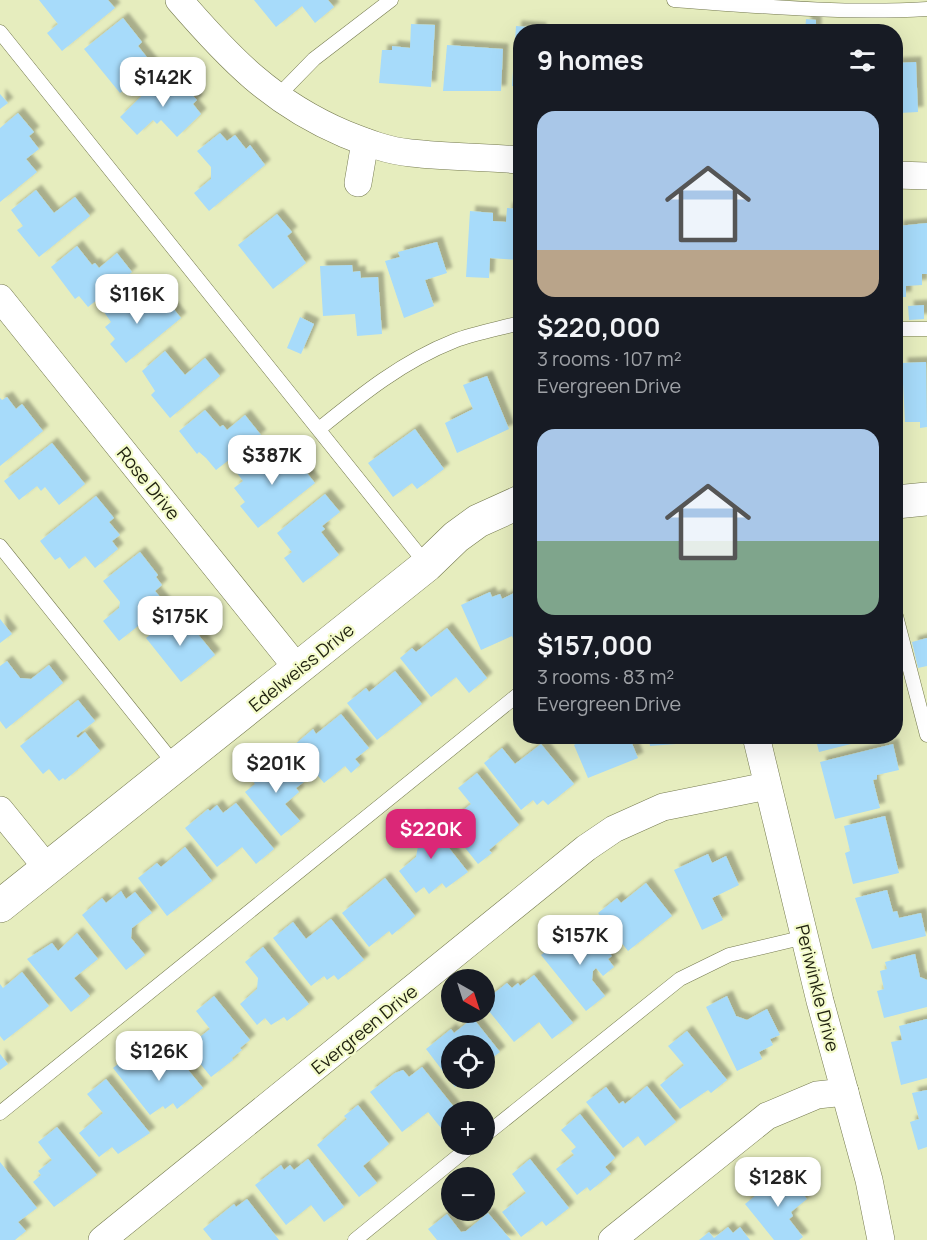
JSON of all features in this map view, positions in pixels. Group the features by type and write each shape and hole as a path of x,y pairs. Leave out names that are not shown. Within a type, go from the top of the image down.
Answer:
{"street":[{"path":"179,0 221,49 276,98 316,122 365,142 409,153 513,159"},
{"path":"358,183 365,142"},
{"path":"903,175 927,176"},
{"name":"Rose Drive","path":"0,298 298,669"},
{"path":"903,502 927,500"},
{"name":"Edelweiss Drive","path":"0,906 428,564 456,537 478,521 513,505"},
{"name":"Periwinkle Drive","path":"758,744 805,937 869,1179 882,1240"},
{"name":"Evergreen Drive","path":"102,1240 605,836 663,807 767,786"},
{"path":"0,810 48,869"},
{"path":"612,1240 766,1116 817,1095 845,1092"}],"lane":[{"path":"276,98 314,59 391,0"},
{"path":"674,0 791,8 888,11 927,9"},
{"path":"0,32 428,564"},
{"path":"319,429 375,384 407,364 453,342 513,325"},
{"path":"903,329 927,329"},
{"path":"0,546 176,766"},
{"path":"903,643 927,735"},
{"path":"0,1113 513,699"},
{"path":"495,1127 680,979 729,955 805,937"},
{"path":"355,1240 459,1155"}],"building":[{"path":"39,0 108,0 115,8 62,51 47,33 58,24"},
{"path":"254,0 328,0 334,7 315,23 302,6 276,27"},
{"path":"123,18 142,42 138,46 154,66 120,93 84,49"},
{"path":"806,19 816,20 816,24 806,24"},
{"path":"411,24 435,25 431,87 379,83 382,50 392,50 392,46 410,48"},
{"path":"447,45 503,49 501,91 443,91"},
{"path":"916,62 918,112 903,113 903,63"},
{"path":"161,77 172,87 178,80 197,100 193,104 201,114 177,137 161,120 157,124 153,120 137,135 120,117"},
{"path":"0,94 8,103 0,109"},
{"path":"18,113 34,132 29,136 39,149 26,159 37,172 0,202 0,128"},
{"path":"220,133 227,141 235,135 246,149 250,145 265,165 209,211 194,193 211,179 211,167 197,151"},
{"path":"36,190 54,213 75,197 90,216 39,257 17,230 23,226 11,210"},
{"path":"507,208 513,208 513,260 490,258 489,278 466,277 470,211 493,213 493,221 506,222"},
{"path":"277,214 292,232 287,236 306,263 273,289 238,245"},
{"path":"927,223 927,274 922,274 922,285 906,286 906,297 903,297 903,225"},
{"path":"437,242 447,273 425,280 434,306 404,318 385,261 400,257 398,252"},
{"path":"77,246 92,265 95,263 99,268 117,253 132,272 88,307 79,296 75,299 51,267"},
{"path":"352,265 353,272 360,271 361,278 378,277 382,334 357,336 355,314 323,316 320,266"},
{"path":"129,291 147,313 165,298 181,318 126,363 110,344 115,339 105,327 111,322 104,312"},
{"path":"924,305 924,319 909,320 908,306"},
{"path":"300,317 314,324 301,354 287,348"},
{"path":"165,351 185,375 205,358 220,376 170,418 151,395 155,391 142,371"},
{"path":"926,362 927,427 920,428 920,422 905,422 903,363"},
{"path":"487,376 509,429 457,453 445,423 473,409 463,385"},
{"path":"7,397 16,409 22,404 43,431 0,466 0,398 2,400"},
{"path":"205,410 220,427 223,425 227,430 245,415 261,435 216,470 199,452 197,454 179,431"},
{"path":"415,429 444,469 417,489 412,483 393,497 368,463"},
{"path":"52,443 85,484 59,505 45,487 41,491 37,486 19,500 4,481"},
{"path":"287,448 315,483 258,528 240,506 245,502 234,488 243,481 237,473 257,458 264,466"},
{"path":"325,494 340,512 322,526 325,529 321,532 339,555 303,583 284,558 292,552 277,533"},
{"path":"96,496 114,518 109,522 120,535 112,541 118,549 95,568 85,556 69,569 60,557 55,560 40,541"},
{"path":"140,552 158,575 156,577 162,585 155,591 166,604 119,641 103,621 119,608 120,602 103,581"},
{"path":"490,592 492,597 500,594 502,599 513,594 513,638 512,636 481,650 461,605"},
{"path":"179,611 215,655 181,682 146,638"},
{"path":"0,619 12,634 0,643"},
{"path":"447,628 487,678 469,693 456,677 431,697 400,658 412,648 416,652"},
{"path":"927,638 927,666 918,668 912,642"},
{"path":"7,661 20,678 31,679 49,665 63,683 6,729 0,721 0,666"},
{"path":"395,671 422,704 377,740 347,703 366,688 369,692"},
{"path":"78,700 95,721 76,736 78,738 85,732 100,751 65,780 63,778 59,781 49,769 43,774 20,746"},
{"path":"341,714 369,748 355,759 360,765 351,773 345,766 324,783 293,746 313,729 316,734"},
{"path":"541,744 574,784 548,805 543,800 537,805 533,800 521,810 484,763 502,748 515,764"},
{"path":"632,744 638,758 588,778 574,745"},
{"path":"650,744 676,744 650,746"},
{"path":"817,744 851,744 819,752"},
{"path":"893,744 899,770 877,775 877,779 873,780 880,808 835,819 820,762"},
{"path":"283,756 304,782 296,788 299,792 285,804 300,821 281,836 245,792 255,784 250,777 270,761 273,765"},
{"path":"477,773 519,825 489,850 492,853 478,864 446,824 471,804 458,788"},
{"path":"236,803 274,849 256,864 242,847 217,867 185,828 208,809 210,811 217,805 223,813"},
{"path":"423,815 468,872 446,888 442,883 429,894 424,887 416,893 399,871 416,857 418,846 404,830"},
{"path":"885,816 899,873 853,884 845,853 850,851 844,826"},
{"path":"185,847 212,881 167,916 138,878 157,863 161,867"},
{"path":"708,854 712,863 726,856 739,885 712,898 723,920 702,930 674,870"},
{"path":"385,878 415,916 392,935 389,931 369,947 342,913"},
{"path":"646,883 672,916 628,951 598,913 617,898 621,903"},
{"path":"887,890 893,912 897,911 899,918 921,913 926,936 872,949 855,898"},
{"path":"121,891 126,899 135,892 152,913 132,928 131,938 145,955 126,970 82,915 102,898 106,903"},
{"path":"331,919 364,960 338,980 334,975 327,980 324,976 311,986 273,938 293,922 306,939"},
{"path":"593,932 612,956 608,959 614,967 603,976 596,968 593,971 592,980 605,996 586,1011 541,955 563,938 566,941 579,933 584,939"},
{"path":"77,933 98,959 74,978 90,996 71,1012 27,959 52,943 58,951"},
{"path":"263,947 309,1004 287,1021 284,1017 271,1025 265,1018 257,1025 240,1004 257,989 258,978 245,962"},
{"path":"915,954 920,977 927,980 927,1007 884,1018 877,991 884,989 880,971 887,969 885,962"},
{"path":"22,972 49,1006 4,1041 0,1036 0,984 3,988"},
{"path":"534,975 573,1023 552,1039 539,1022 514,1042 495,1019 495,992 507,983 512,988 518,983 520,986"},
{"path":"214,996 250,1040 240,1048 242,1050 232,1058 233,1060 211,1077 190,1051 199,1043 196,1040 210,1029 196,1011"},
{"path":"727,996 736,1016 747,1020 767,1009 780,1035 770,1039 773,1045 759,1052 762,1059 737,1071 706,1007"},
{"path":"927,1019 927,1078 901,1085 891,1042 902,1040 899,1026"},
{"path":"467,1023 477,1023 486,1035 444,1035 451,1029 454,1033"},
{"path":"687,1031 727,1080 711,1093 708,1090 680,1109 660,1085 684,1065 668,1046"},
{"path":"441,1037 441,1069 426,1049"},
{"path":"495,1046 500,1052 495,1056"},
{"path":"171,1049 203,1088 177,1109 173,1103 165,1109 163,1106 150,1115 113,1068 132,1053 146,1070"},
{"path":"0,1054 8,1064 0,1070"},
{"path":"422,1067 449,1101 441,1101 441,1128 428,1112 402,1132 370,1092 395,1073 403,1070 409,1077"},
{"path":"106,1079 150,1133 118,1154 112,1147 99,1157 79,1133 103,1113 87,1094"},
{"path":"647,1086 676,1122 645,1146 638,1136 623,1148 586,1102 606,1087 619,1104 623,1101 625,1104"},
{"path":"927,1090 927,1147 918,1150 910,1122 919,1119 912,1093"},
{"path":"358,1105 389,1144 363,1166 377,1183 359,1197 317,1145 347,1119 344,1116"},
{"path":"580,1114 615,1158 605,1167 611,1174 590,1191 587,1187 577,1195 556,1169 574,1155 571,1151 576,1147 561,1130"},
{"path":"57,1127 97,1175 54,1207 33,1182 41,1175 38,1171 52,1160 38,1142"},
{"path":"308,1159 344,1207 324,1222 311,1205 286,1225 255,1185 281,1165 284,1170 290,1165 294,1170"},
{"path":"530,1159 569,1208 546,1226 542,1221 521,1237 502,1212 526,1193 512,1174"},
{"path":"0,1162 37,1208 18,1222 26,1231 15,1240 0,1240"},
{"path":"785,1172 807,1199 791,1212 793,1216 789,1219 803,1237 799,1240 774,1240 745,1204"},
{"path":"247,1199 279,1240 212,1240 203,1229 234,1204 236,1207"},
{"path":"441,1219 441,1221 452,1221 461,1232 466,1231 478,1221 495,1221 511,1240 437,1240 428,1229"},
{"path":"728,1227 733,1233 740,1227 750,1240 699,1240 709,1232 714,1238"}]}
